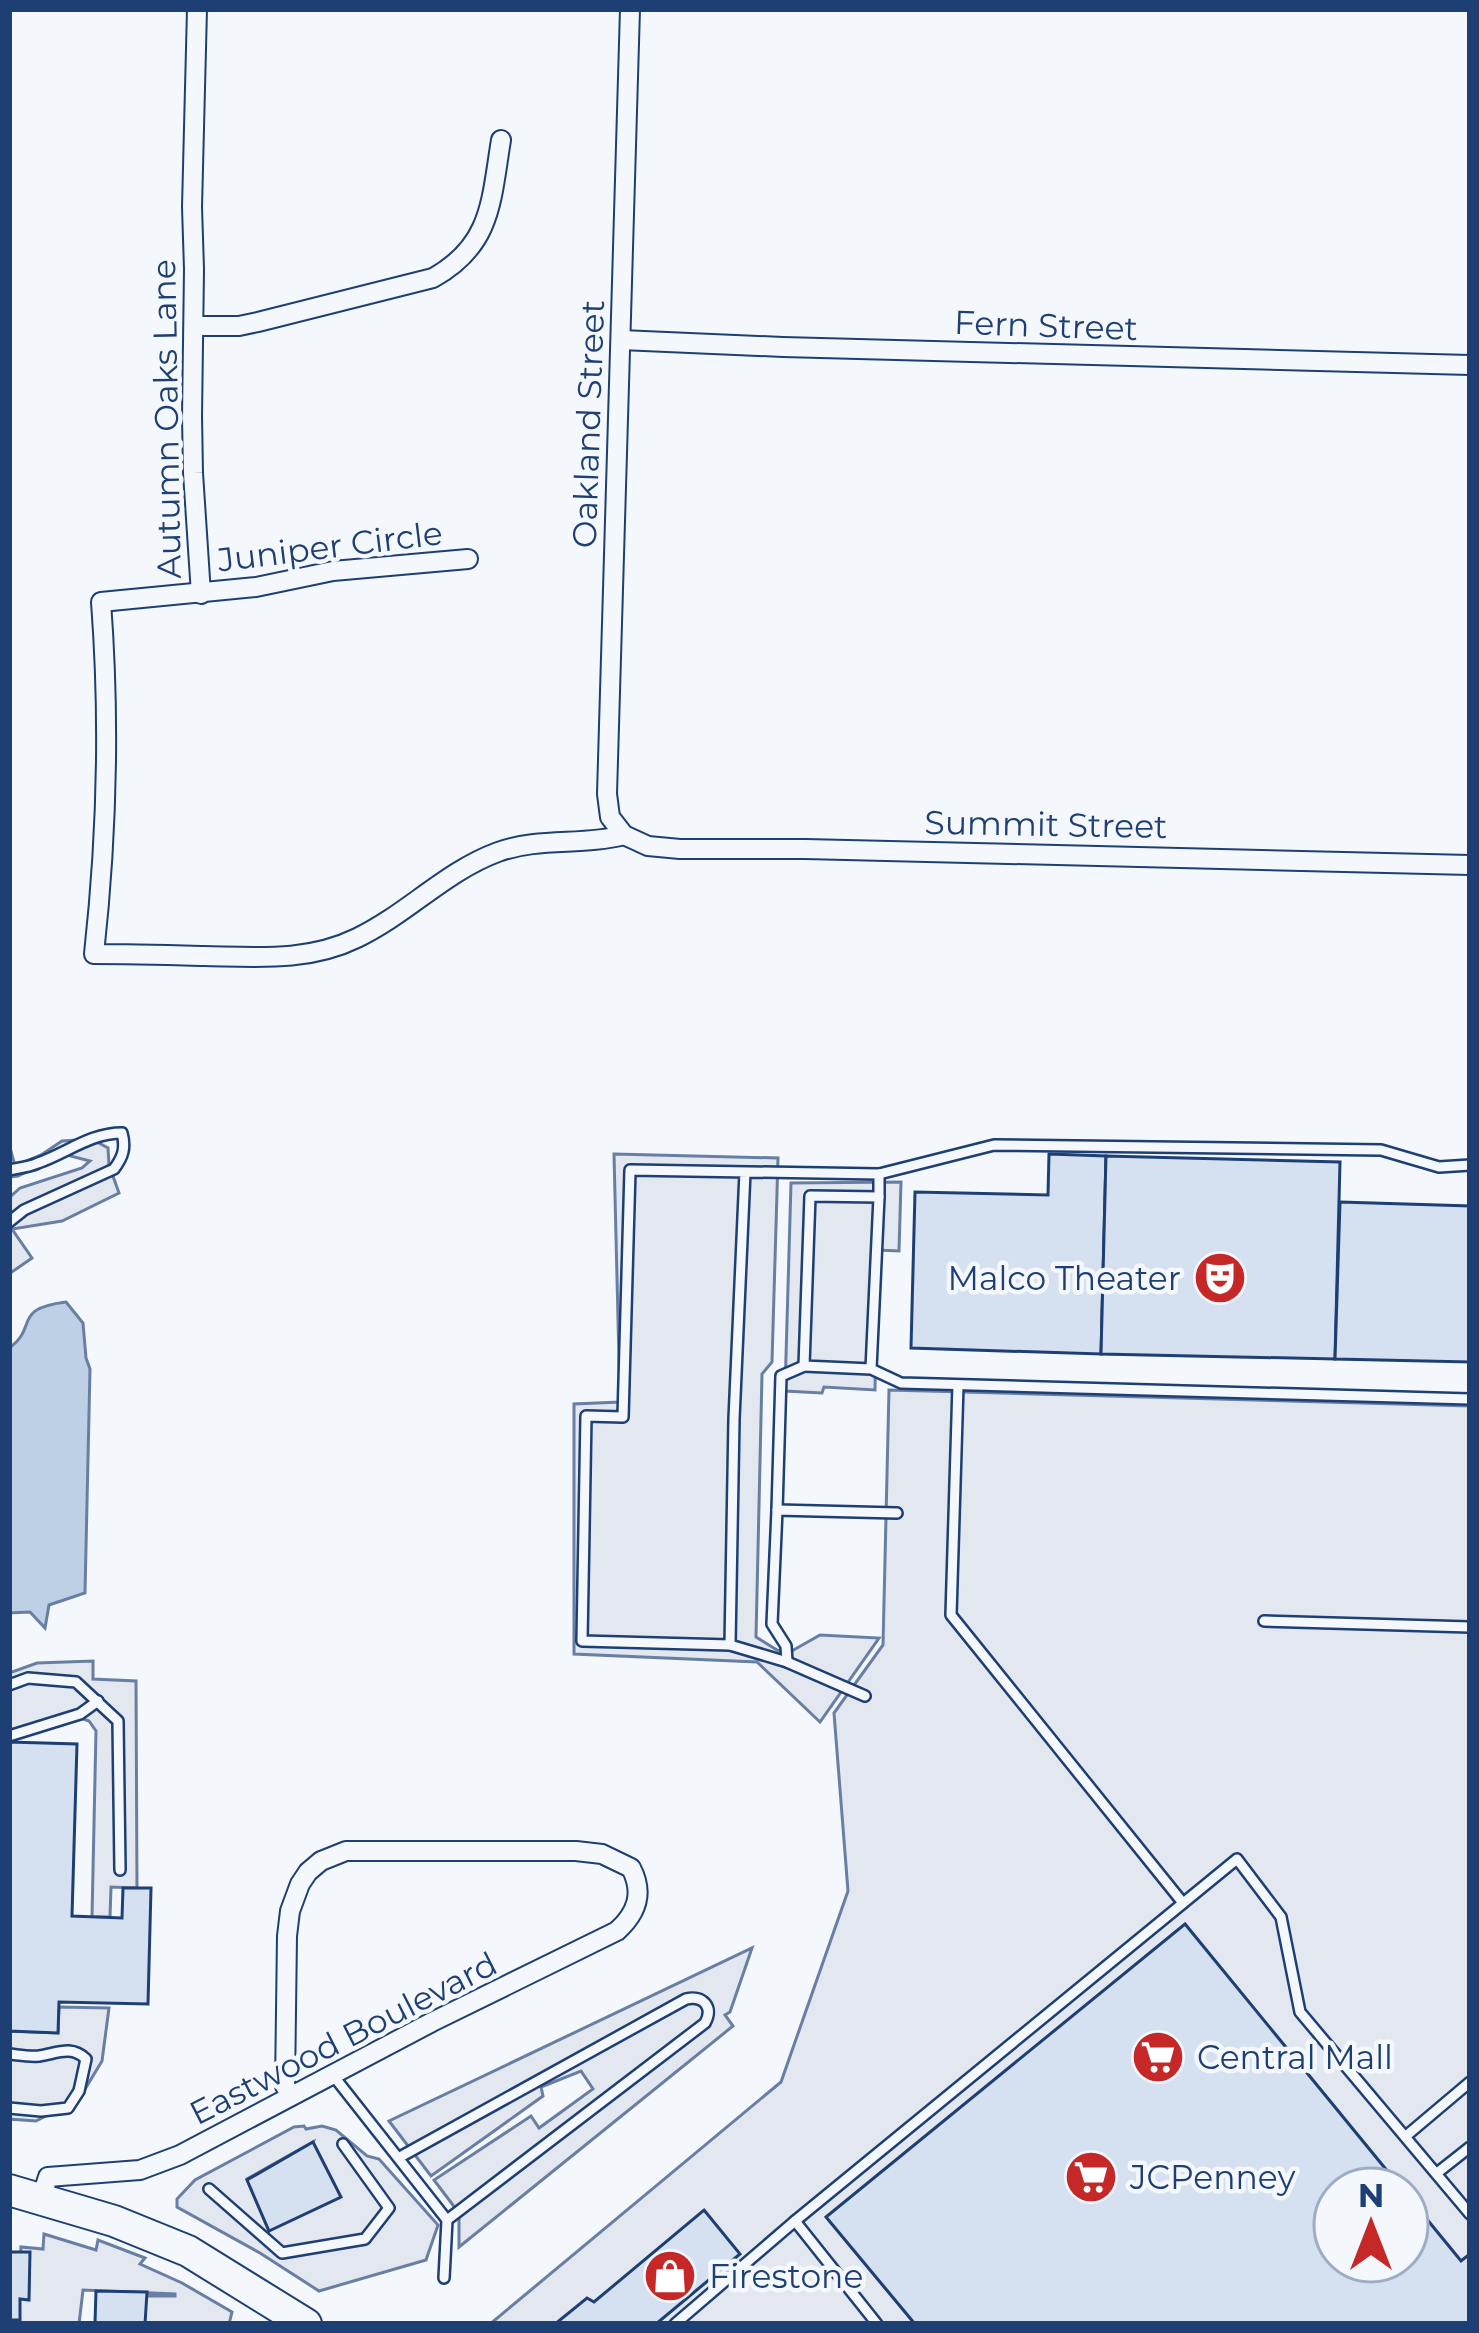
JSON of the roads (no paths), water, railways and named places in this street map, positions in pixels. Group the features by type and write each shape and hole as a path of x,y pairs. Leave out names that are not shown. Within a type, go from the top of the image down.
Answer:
{"main road":[{"path":"9,2190 114,2221 188,2251 306,2324"}],"street":[{"name":"Autumn Oaks Lane","path":"197,9 191,207 193,473 201,594 101,602 107,786 94,954 281,958 314,954 363,935 471,864 499,851 624,835"},
{"name":"Oakland Street","path":"624,835 610,817 607,794 630,9"},
{"path":"194,326 258,322 433,278 453,267 482,233 490,212 501,140"},
{"name":"Fern Street","path":"621,340 1470,365"},
{"name":"Juniper Circle","path":"201,594 333,571 468,559"},
{"name":"Summit Street","path":"624,835 648,846 680,849 1470,865"},
{"name":"Eastwood Boulevard","path":"41,2199 48,2177 125,2172 180,2156 616,1931 638,1902 635,1874 619,1860 576,1851 346,1851 321,1861 300,1884 286,1936 285,2086 291,2096"}],"lane":[{"path":"9,1170 36,1164 85,1140 122,1133 123,1157 114,1169 24,1210 9,1222"},
{"path":"866,1696 787,1662 730,1645 582,1641 586,1416 623,1417 630,1170 879,1174 994,1144 1381,1150 1439,1167 1470,1165"},
{"path":"730,1645 745,1172"},
{"path":"871,1370 879,1174"},
{"path":"804,1366 810,1196 879,1197"},
{"path":"787,1662 786,1646 772,1624 781,1376 804,1366 871,1370 901,1383 1470,1399"},
{"path":"958,1385 951,1615 1184,1903"},
{"path":"777,1510 898,1513"},
{"path":"1264,1621 1470,1627"},
{"path":"9,1685 28,1678 76,1682 118,1721 120,1870"},
{"path":"9,1736 80,1714 98,1701"},
{"path":"675,2324 1237,1859 1281,1917 1300,2012 1470,2214"},
{"path":"400,2158 686,1999 704,2000 710,2015 705,2023 447,2220"},
{"path":"9,2054 34,2057 65,2049 86,2059 79,2091 68,2108 9,2108"},
{"path":"332,2074 447,2220 444,2278"},
{"path":"1406,2136 1470,2082"},
{"path":"209,2189 282,2253 365,2239 388,2208 343,2144"},
{"path":"1437,2173 1470,2147"},
{"path":"795,2221 878,2324"}],"water":[{"path":"66,1302 83,1323 90,1369 85,1593 49,1605 45,1628 30,1612 9,1613 9,1348 38,1309"}],"place":[{"name":"Malco Theater","path":"1220,1278"},
{"name":"Central Mall","path":"1158,2057"},
{"name":"JCPenney","path":"1091,2177"},
{"name":"Firestone","path":"670,2276"}]}
